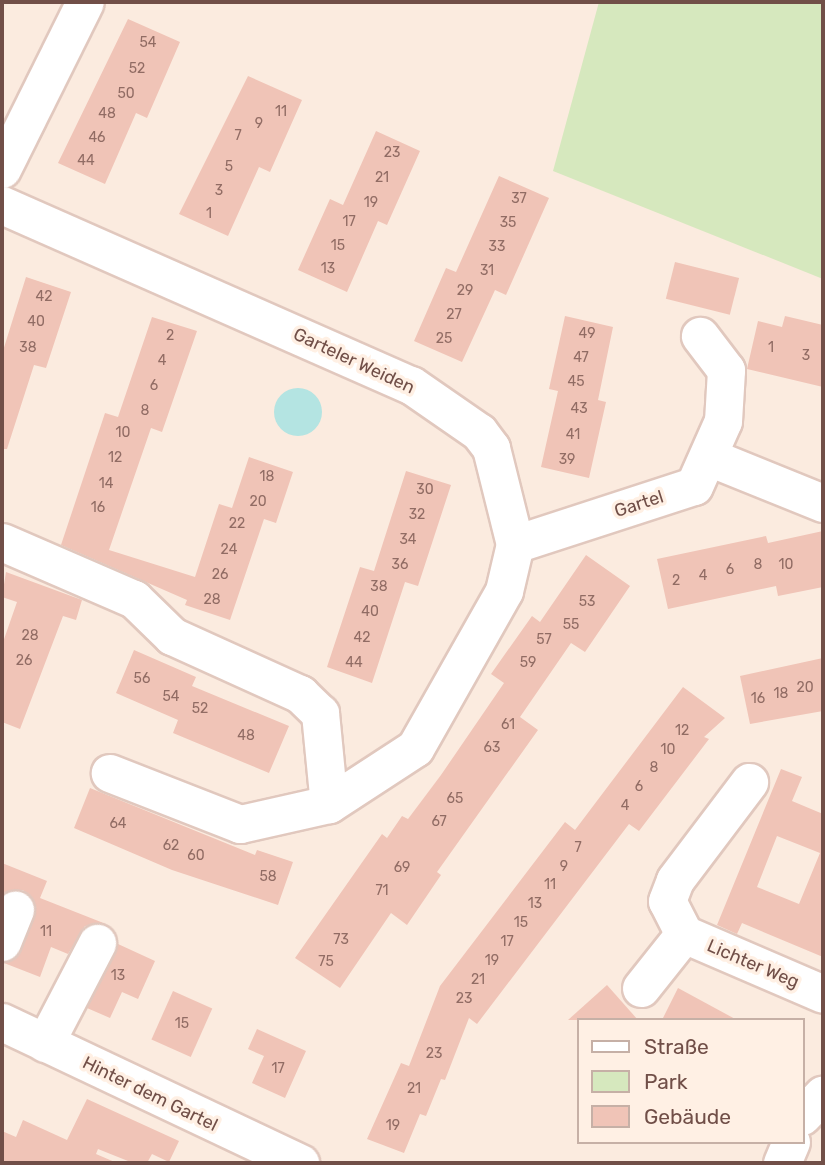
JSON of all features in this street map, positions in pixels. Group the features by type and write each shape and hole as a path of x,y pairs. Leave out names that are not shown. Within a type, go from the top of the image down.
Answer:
{"street":[{"path":"2,169 85,2"},
{"name":"Garteler Weiden","path":"2,205 411,385 479,432 491,448 515,544 504,591 415,748 329,804 240,824 110,773"},
{"name":"Gartel","path":"515,544 694,486 723,421 726,370 700,336"},
{"path":"709,457 823,503"},
{"path":"2,542 134,599 172,636 300,694 320,713 329,804"},
{"path":"640,988 684,934 667,901 675,880 749,782"},
{"name":"Lichter Weg","path":"684,934 823,994"},
{"path":"45,1043 97,943"},
{"name":"Hinter dem Gartel","path":"2,1022 300,1163"},
{"path":"804,1114 823,1094"},
{"path":"782,1163 790,1144"}],"green space":[{"path":"599,2 823,2 823,279 553,171"}],"water":[{"path":"298,388 315,395 322,412 315,429 298,436 281,429 274,412 281,395"}],"building":[{"path":"128,19 180,42 147,118 136,113 105,184 58,163"},
{"path":"248,76 302,100 270,172 259,167 228,236 179,214"},
{"path":"376,131 420,151 387,225 378,221 347,292 298,270 330,199 343,205"},
{"path":"499,176 549,198 506,295 495,290 462,362 414,341 446,268 456,272"},
{"path":"675,262 739,278 730,315 666,299"},
{"path":"26,277 71,292 46,368 34,365 7,449 2,449 2,354"},
{"path":"565,316 613,327 598,400 606,402 589,478 541,467 558,391 549,389"},
{"path":"785,316 823,325 823,387 747,369 758,321 782,327"},
{"path":"152,317 197,331 162,432 151,428 109,550 195,577 219,504 232,508 249,457 293,472 276,523 264,519 230,620 185,605 187,600 61,545 105,413 118,417"},
{"path":"406,471 451,485 418,586 405,582 372,683 327,667 360,567 374,571"},
{"path":"823,531 823,587 778,596 776,586 668,609 657,559 766,536 768,543"},
{"path":"586,555 630,586 585,652 571,643 520,717 538,730 437,872 441,875 407,925 391,913 340,988 295,958 382,834 387,838 402,816 408,819 441,775 504,683 491,674 532,616 540,622"},
{"path":"6,572 82,600 76,620 63,616 20,729 2,722 2,645 17,602 2,597"},
{"path":"134,650 196,677 192,686 289,726 269,773 173,733 178,720 116,693"},
{"path":"823,658 823,711 750,724 740,676"},
{"path":"683,687 725,718 704,737 709,739 639,831 629,824 477,1024 469,1018 445,1080 441,1079 426,1116 420,1114 404,1153 367,1139 401,1063 409,1066 440,986 565,822 575,830"},
{"path":"781,769 802,777 792,801 823,814 823,957 742,923 737,934 717,925","holes":["777,836 820,853 799,904 757,887"]},
{"path":"90,788 255,855 257,850 293,862 278,905 172,870 74,828"},
{"path":"2,863 47,881 40,898 106,924 85,926 68,954 51,947 40,977 4,963 21,950 36,907 23,890 2,893"},
{"path":"118,944 155,961 138,999 122,992 110,1018 87,1008"},
{"path":"607,985 636,1018 576,1018 568,1020"},
{"path":"678,988 733,1018 663,1018"},
{"path":"173,991 212,1008 191,1057 151,1039"},
{"path":"257,1029 306,1051 285,1098 252,1083 264,1056 248,1049"},
{"path":"87,1099 179,1141 169,1162 152,1154 147,1163 133,1163 98,1149 96,1154 117,1163 2,1163 2,1131 16,1137 23,1120 67,1140"}]}
